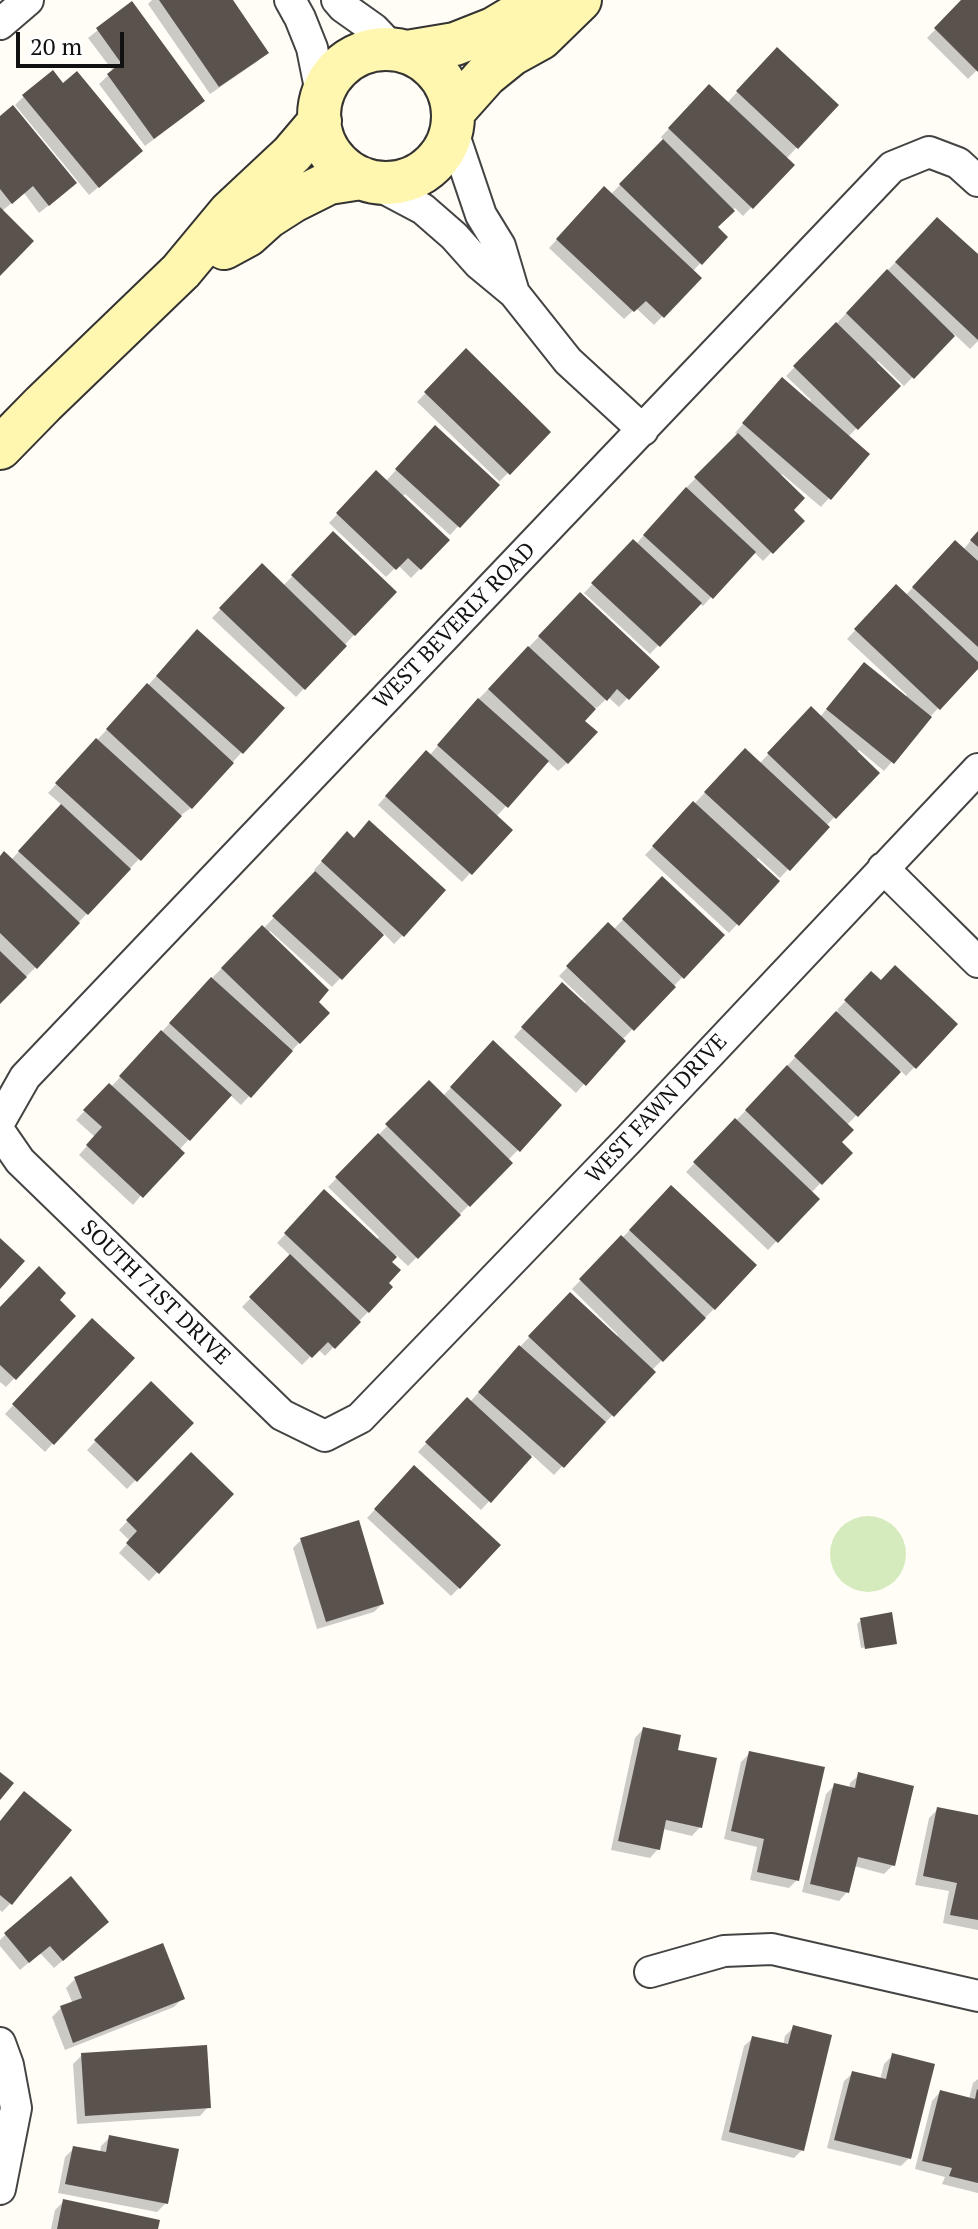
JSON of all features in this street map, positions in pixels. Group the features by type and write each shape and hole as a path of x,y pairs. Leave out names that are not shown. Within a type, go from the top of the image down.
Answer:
{"street":[{"path":"0,24 28,0"},
{"path":"290,0 312,48 323,139 332,156 345,169 423,209 454,236 479,264 514,293 568,361 643,430"},
{"path":"337,0 400,50 425,61 439,75 449,92 453,121 481,215 500,246 514,293"},
{"path":"0,448 181,271 230,212 292,154 321,109 332,77 349,61 369,51 455,44 493,29 527,9 566,0"},
{"path":"181,271 248,235 268,217 329,183 367,180 394,183 414,178 431,166 445,149 453,121 486,75 512,54 541,38 580,0"},
{"name":"WEST BEVERLY ROAD","path":"0,1121 25,1077 892,167 929,152 958,163 978,181"},
{"name":"WEST FAWN DRIVE","path":"325,1436 360,1418 629,1139 978,769"},
{"path":"883,868 978,962"},
{"name":"SOUTH 71ST DRIVE","path":"0,1132 20,1161 282,1415 325,1436"},
{"path":"650,1972 724,1951 772,1949 978,1996"},
{"path":"0,2043 8,2065 16,2108 0,2189"}],"green space":[{"path":"868,1516 882,1519 895,1527 903,1540 906,1554 903,1568 895,1581 882,1589 868,1592 854,1589 841,1581 833,1568 830,1554 833,1540 841,1527 854,1519"}],"building":[{"path":"159,0 233,0 269,53 219,87"},
{"path":"961,0 978,0 978,72 934,28"},
{"path":"132,1 205,101 154,139 107,74 121,63 96,28"},
{"path":"777,47 839,105 798,149 736,91"},
{"path":"53,70 63,83 77,71 143,151 99,188 22,95"},
{"path":"709,84 795,165 753,209 668,128"},
{"path":"13,105 77,183 49,206 33,186 12,204 0,189 0,116"},
{"path":"663,139 735,211 718,227 728,237 702,265 619,184"},
{"path":"604,186 702,278 664,318 646,301 634,312 556,239"},
{"path":"0,207 34,241 0,276"},
{"path":"937,217 978,254 978,340 895,262"},
{"path":"887,269 955,336 914,379 846,313"},
{"path":"836,322 901,386 858,430 793,366"},
{"path":"466,348 551,432 510,475 424,392"},
{"path":"782,377 870,454 831,500 742,423"},
{"path":"435,425 500,485 460,528 395,469"},
{"path":"738,433 805,498 794,510 805,521 773,554 694,477"},
{"path":"376,470 450,540 421,570 408,558 396,570 336,513"},
{"path":"686,487 756,552 713,599 643,535"},
{"path":"333,531 397,592 355,636 291,575"},
{"path":"978,531 978,547 970,540"},
{"path":"633,539 702,603 660,647 591,583"},
{"path":"955,540 978,561 978,647 912,587"},
{"path":"262,563 347,646 305,690 219,608"},
{"path":"896,584 978,662 978,669 940,710 854,629"},
{"path":"580,592 660,667 629,700 617,689 607,701 538,636"},
{"path":"197,629 285,708 243,754 156,676"},
{"path":"528,646 596,709 585,721 598,732 568,764 488,689"},
{"path":"864,662 932,717 894,764 826,709"},
{"path":"147,683 234,763 192,809 106,729"},
{"path":"478,698 549,761 508,808 437,745"},
{"path":"811,706 880,773 836,819 767,753"},
{"path":"96,738 182,816 141,861 55,783"},
{"path":"745,748 830,827 790,871 704,792"},
{"path":"426,750 513,830 472,875 385,796"},
{"path":"693,801 780,881 739,926 652,846"},
{"path":"61,804 131,869 88,915 18,851"},
{"path":"369,820 446,890 404,937 321,861 347,831 354,838"},
{"path":"4,851 80,923 37,969 0,933 0,856"},
{"path":"315,871 384,935 342,980 272,916"},
{"path":"662,876 725,935 684,979 622,919"},
{"path":"608,922 676,987 634,1031 566,966"},
{"path":"262,925 329,990 319,1002 330,1013 300,1044 221,968"},
{"path":"0,951 27,977 0,1004"},
{"path":"895,965 958,1024 916,1069 844,1000 871,971 881,980"},
{"path":"211,977 293,1051 251,1098 169,1023"},
{"path":"562,982 626,1041 586,1086 521,1027"},
{"path":"836,1011 901,1072 858,1117 794,1056"},
{"path":"161,1030 232,1095 190,1141 119,1076"},
{"path":"493,1040 562,1105 520,1152 450,1087"},
{"path":"787,1065 854,1130 842,1142 853,1153 822,1185 745,1110"},
{"path":"429,1080 513,1163 470,1207 385,1124"},
{"path":"109,1083 185,1153 143,1198 86,1145 102,1127 83,1110"},
{"path":"735,1118 820,1199 778,1243 693,1162"},
{"path":"378,1133 461,1215 418,1259 335,1177"},
{"path":"671,1185 757,1265 715,1310 629,1230"},
{"path":"324,1189 397,1257 392,1262 401,1270 389,1283 393,1287 369,1313 284,1233"},
{"path":"621,1235 706,1318 663,1362 579,1279"},
{"path":"0,1238 25,1261 0,1289"},
{"path":"290,1254 361,1322 335,1349 328,1342 312,1358 249,1297"},
{"path":"39,1266 66,1293 60,1300 76,1316 16,1380 0,1365 0,1307"},
{"path":"570,1292 656,1372 614,1417 528,1336"},
{"path":"92,1318 135,1358 54,1445 12,1404"},
{"path":"519,1345 606,1422 564,1468 478,1392"},
{"path":"151,1381 194,1423 137,1482 94,1440"},
{"path":"467,1397 532,1457 491,1503 425,1442"},
{"path":"191,1452 234,1494 159,1574 126,1543 137,1531 126,1520"},
{"path":"414,1465 501,1545 460,1589 374,1509"},
{"path":"359,1520 384,1604 326,1622 300,1538"},
{"path":"892,1612 897,1644 865,1649 860,1618"},
{"path":"643,1727 681,1735 678,1750 717,1758 702,1828 666,1820 660,1850 618,1841"},
{"path":"749,1751 825,1767 799,1881 757,1872 764,1839 731,1831"},
{"path":"0,1772 14,1783 0,1800"},
{"path":"858,1772 914,1786 895,1866 858,1857 849,1893 810,1884 834,1783 855,1788"},
{"path":"24,1791 72,1830 12,1905 0,1895 0,1821"},
{"path":"937,1807 978,1815 978,1920 950,1915 957,1883 923,1876"},
{"path":"71,1876 109,1922 63,1961 50,1946 29,1963 4,1933"},
{"path":"163,1943 185,1999 73,2043 60,2006 82,1998 74,1977"},
{"path":"793,2025 832,2035 804,2151 729,2132 752,2036 788,2044"},
{"path":"207,2045 211,2108 85,2116 81,2053"},
{"path":"892,2053 935,2064 911,2159 834,2140 852,2071 886,2079"},
{"path":"977,2089 978,2183 949,2176 952,2168 922,2161 940,2090 975,2099"},
{"path":"109,2135 179,2149 168,2204 65,2184 73,2146 106,2152"},
{"path":"63,2199 160,2220 158,2229 57,2229"}]}
